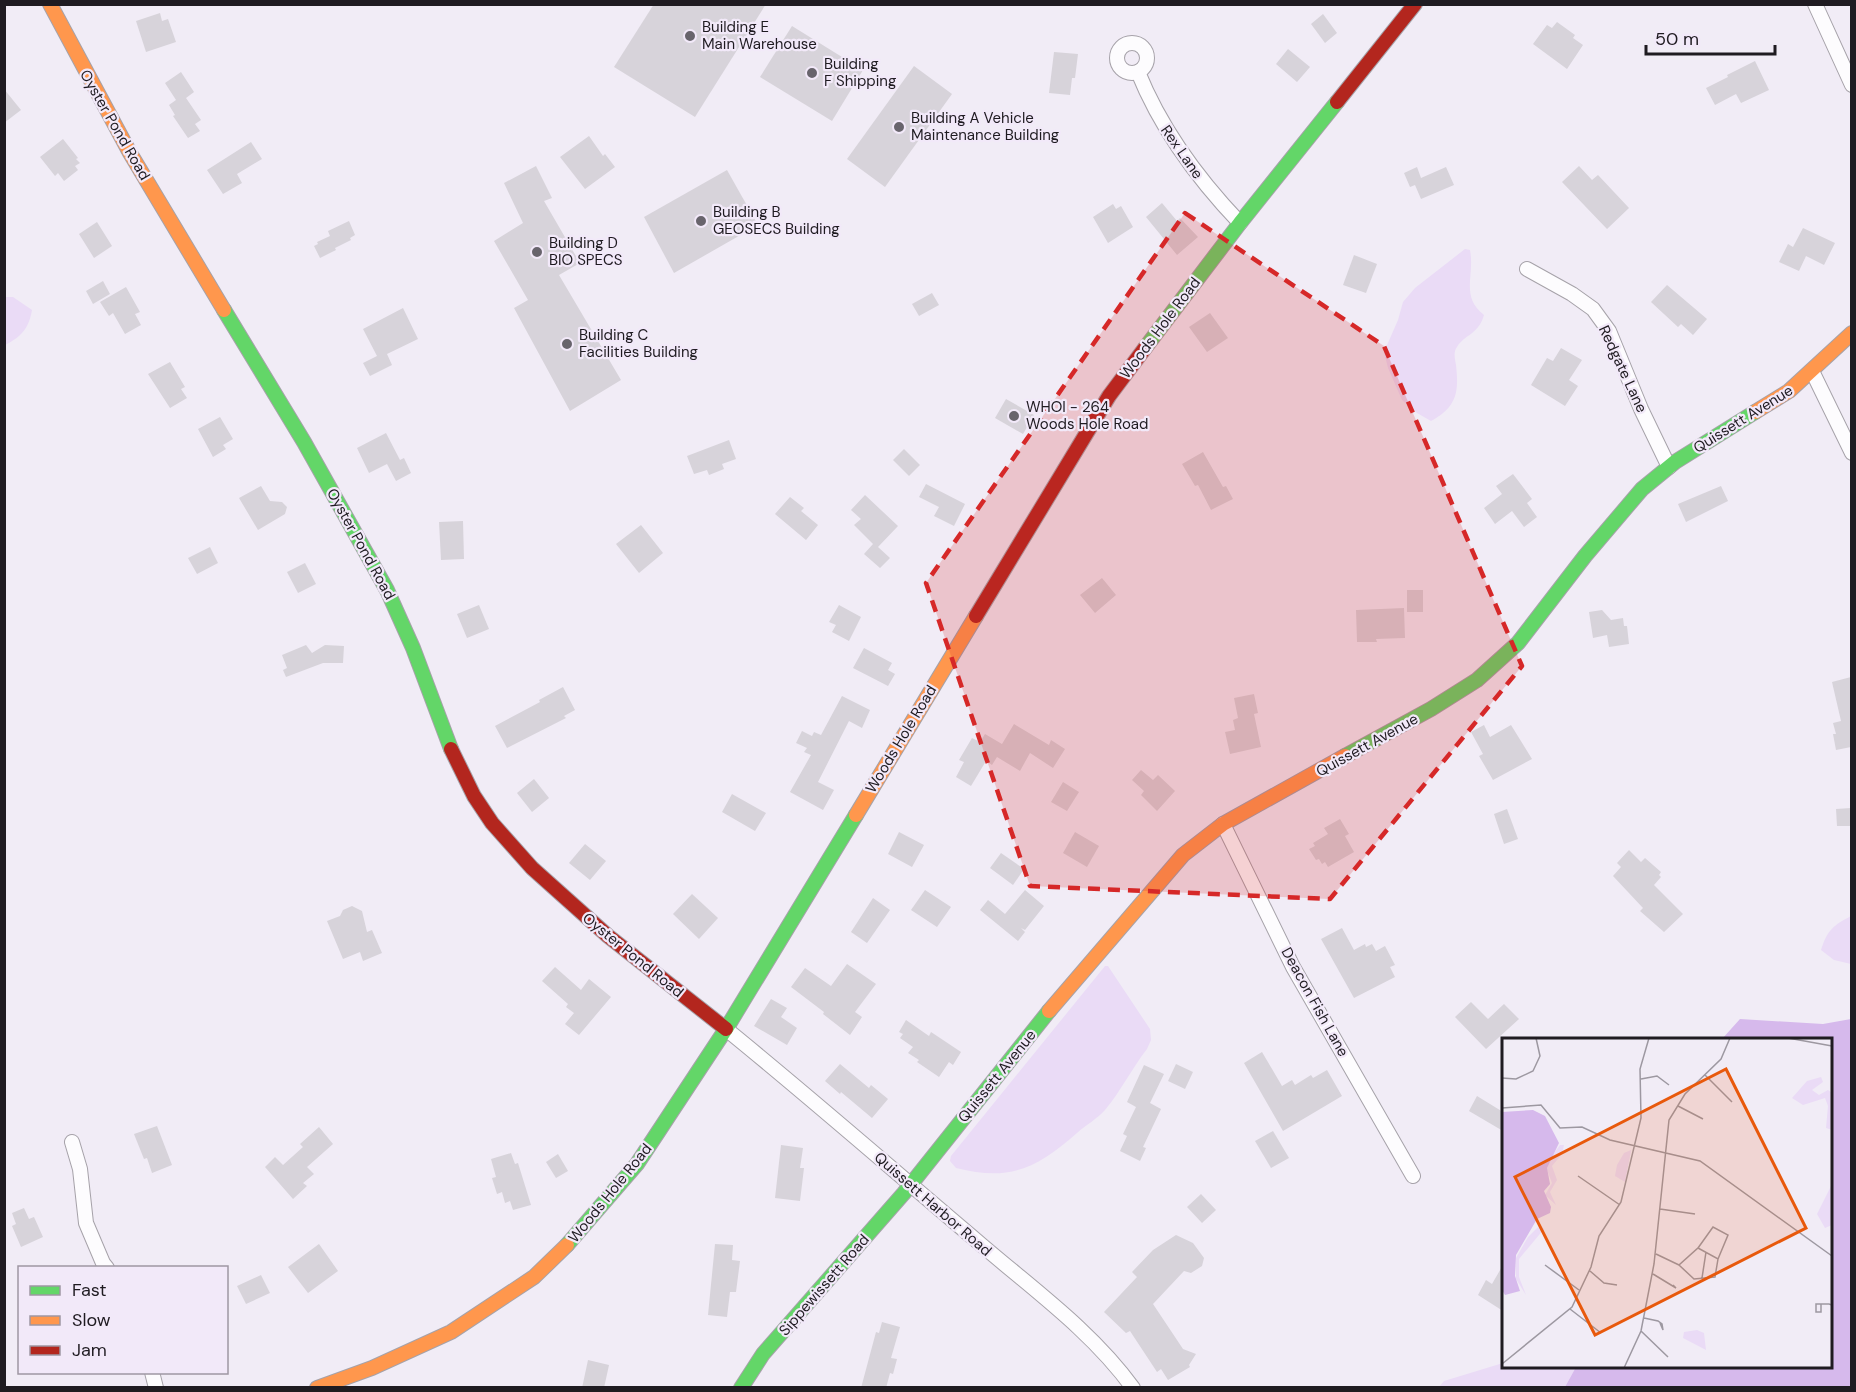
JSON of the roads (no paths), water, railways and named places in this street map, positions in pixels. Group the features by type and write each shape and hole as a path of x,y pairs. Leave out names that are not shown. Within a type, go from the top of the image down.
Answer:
{"main road":[{"name":"Oyster Pond Road","path":"50,4 79,62 137,165 303,441 388,591 412,643 432,705 471,793 505,840 557,891 664,981 726,1029"},
{"name":"Woods Hole Road","path":"317,1388 372,1368 451,1332 534,1277 576,1238 637,1164 726,1029 1109,396 1240,223 1415,4"},
{"name":"Quissett Avenue","path":"911,1185 1044,1017 1183,855 1223,824 1431,709 1483,675 1518,643 1632,499 1669,467 1772,404 1812,371 1851,333"},
{"name":"Sippewissett Road","path":"741,1388 763,1354 911,1185"}],"street":[{"path":"1815,4 1851,85"},
{"name":"Rex Lane","path":"1138,72 1164,128 1212,193 1240,223"},
{"name":"Redgate Lane","path":"1527,269 1572,294 1593,309 1608,331 1641,409 1669,467"},
{"path":"1812,371 1851,453"},
{"name":"Deacon Fish Lane","path":"1223,824 1293,967 1413,1176"},
{"name":"Quissett Harbor Road","path":"726,1029 1061,1312 1105,1354 1133,1388"},
{"path":"72,1142 80,1170 86,1223 105,1266"}],"place":[{"name":"Building E Main Warehouse","path":"690,36"},
{"name":"Building F Shipping","path":"812,73"},
{"name":"Building A Vehicle Maintenance Building","path":"899,127"},
{"name":"Building B GEOSECS Building","path":"701,221"},
{"name":"Building D BIO SPECS","path":"537,252"},
{"name":"Building C Facilities Building","path":"567,344"},
{"name":"WHOI - 264 Woods Hole Road","path":"1014,416"}]}
